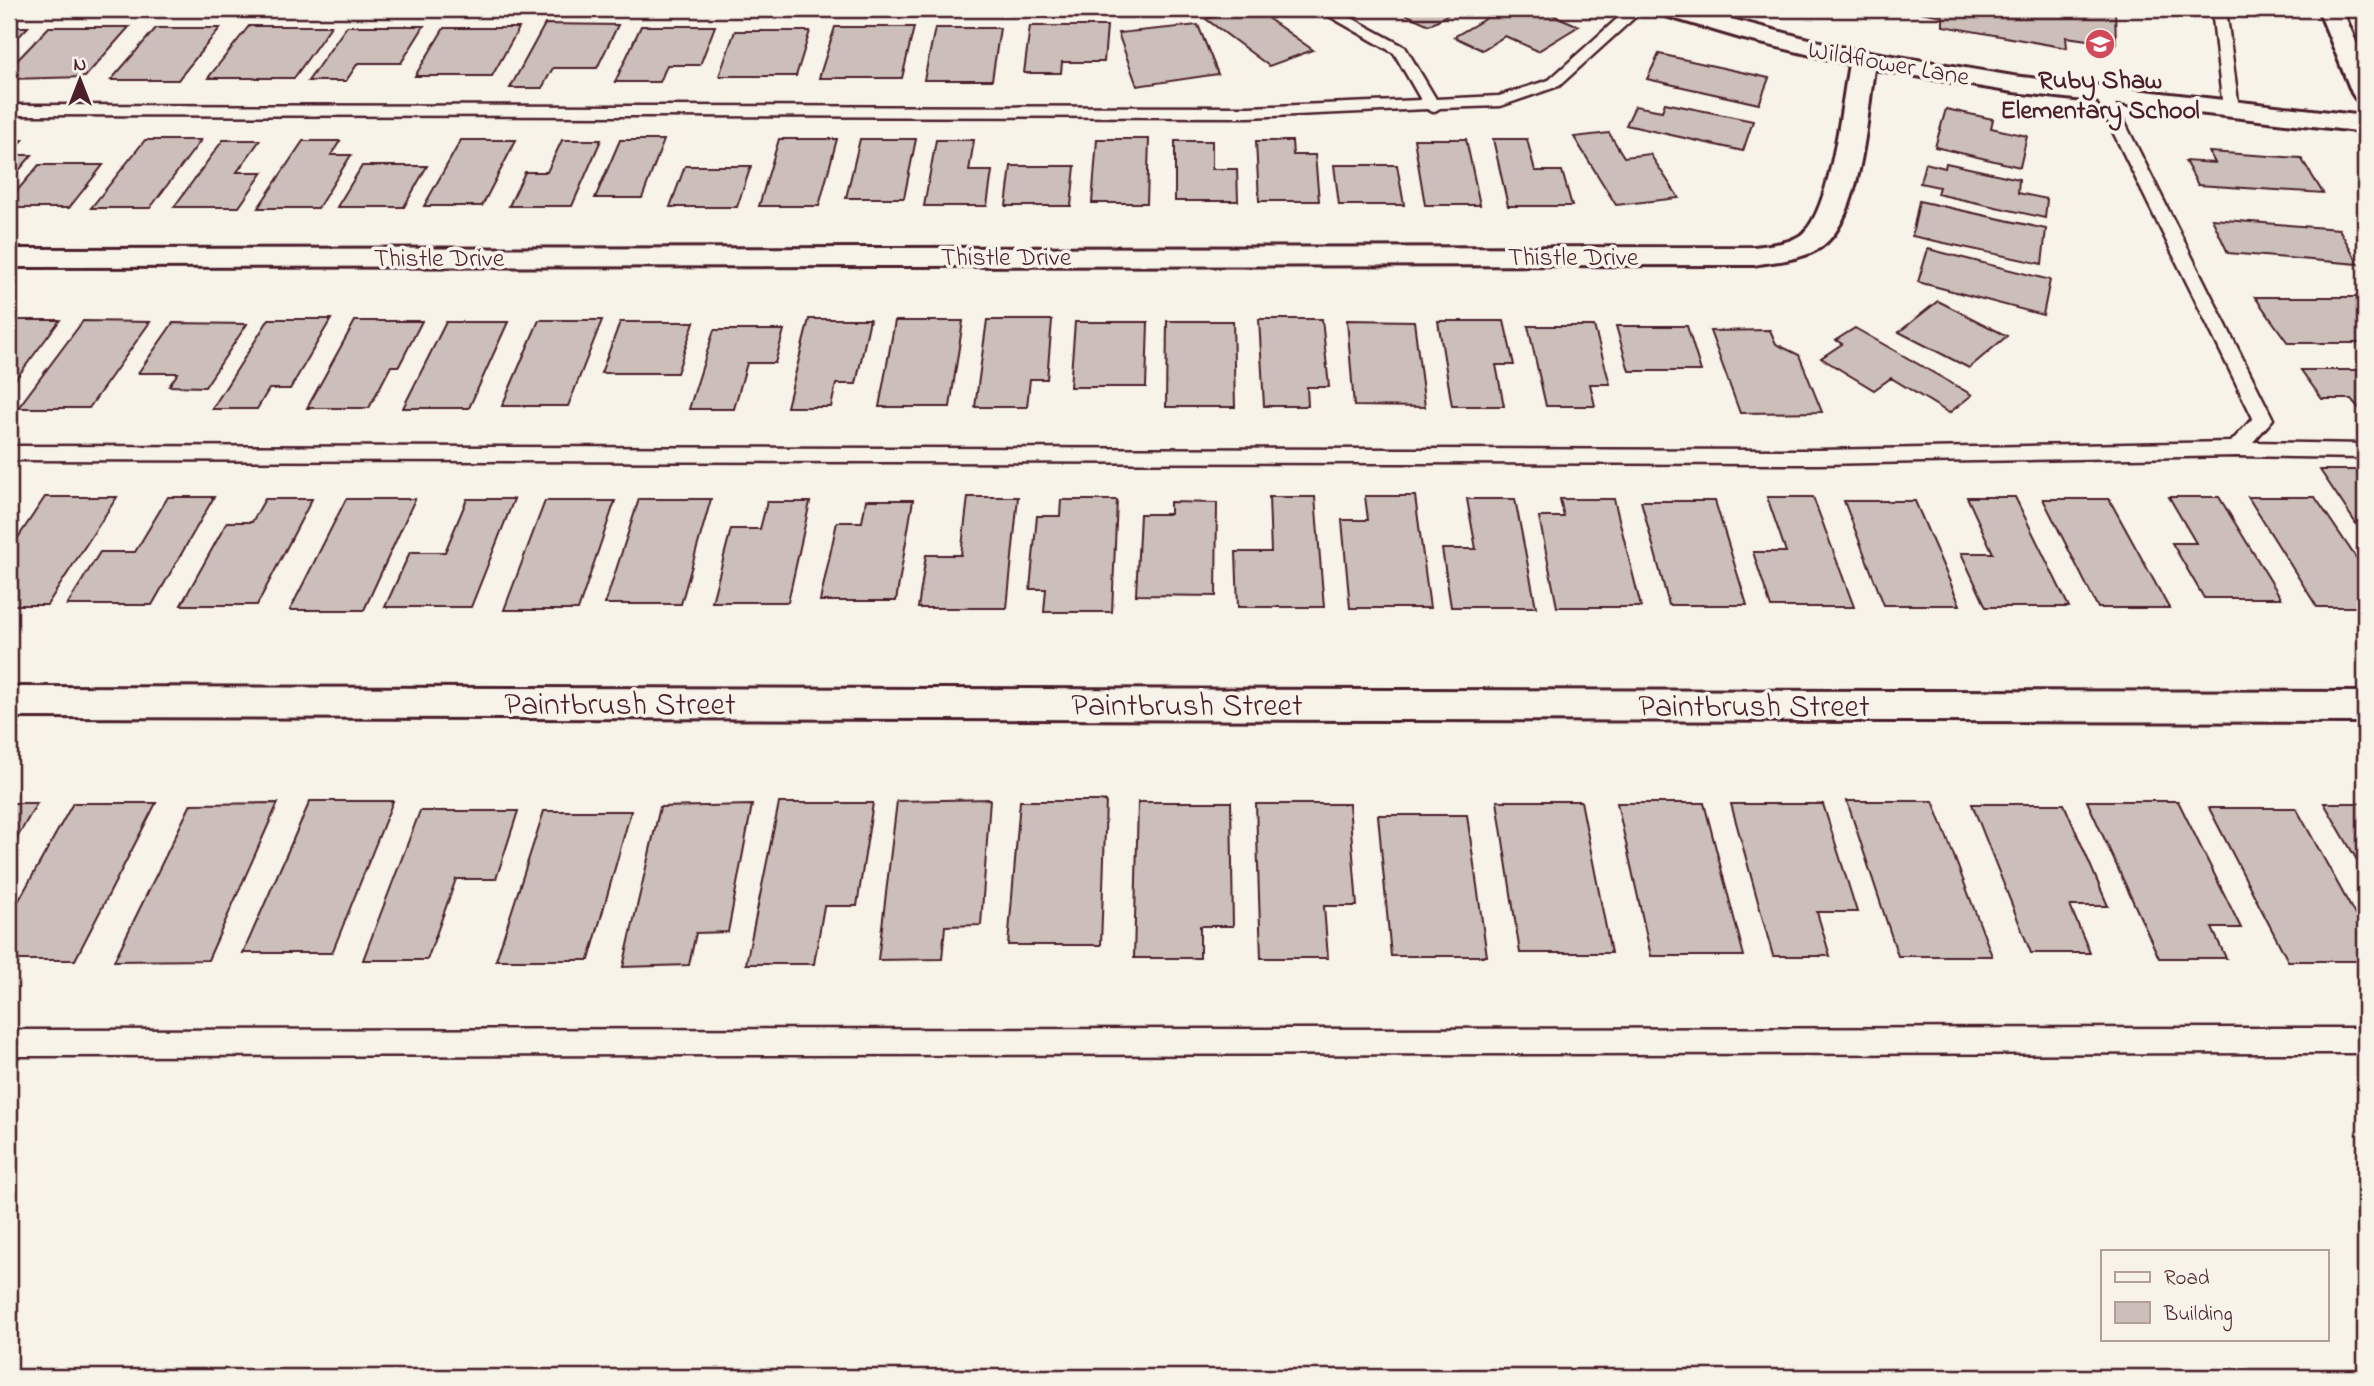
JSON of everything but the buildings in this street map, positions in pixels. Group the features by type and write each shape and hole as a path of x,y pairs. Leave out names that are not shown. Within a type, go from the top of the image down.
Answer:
{"street":[{"name":"Wildflower Lane","path":"1668,9 1746,33 1862,61 2103,95 2365,124"},
{"path":"2330,9 2365,93"},
{"name":"Thistle Drive","path":"9,258 1754,256 1795,250 1819,235 1829,218 1839,191 1862,61"},
{"name":"Paintbrush Street","path":"9,702 2365,706"}],"lane":[{"path":"1324,9 1359,25 1400,50 1433,107"},
{"path":"9,110 1249,112 1433,107 1501,101 1554,83 1637,9"},
{"path":"2219,9 2231,109"},
{"path":"2103,95 2263,419 2236,449"},
{"path":"9,453 1819,457 2236,449 2365,451"},
{"path":"9,1042 2365,1040"}],"place":[{"name":"Ruby Shaw Elementary School","path":"2100,44"}]}
